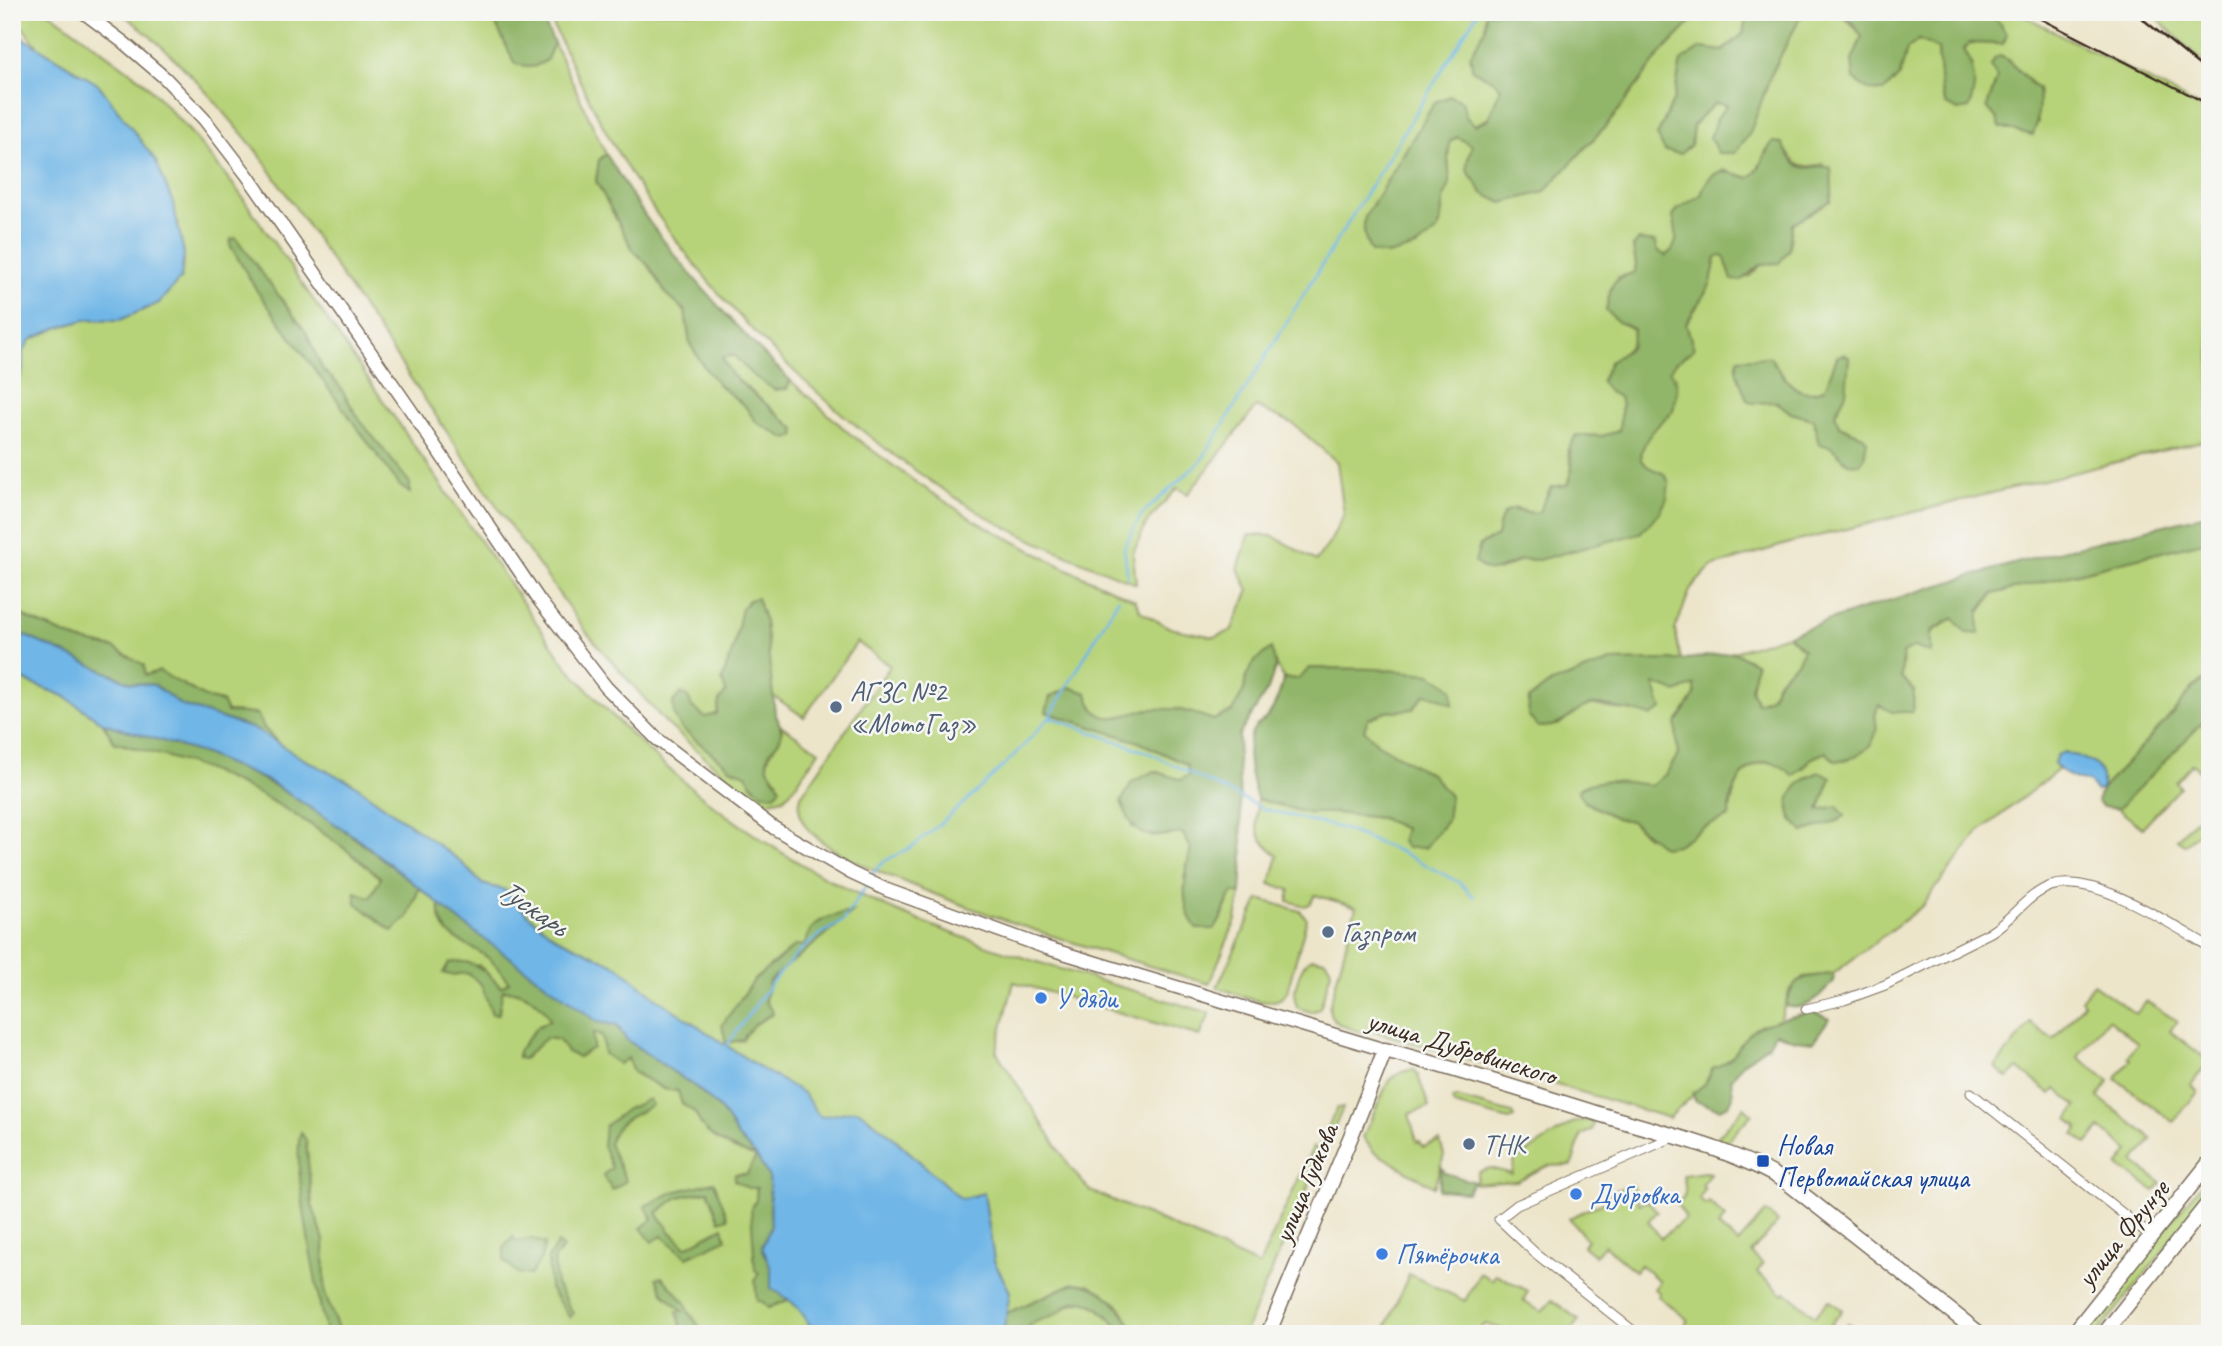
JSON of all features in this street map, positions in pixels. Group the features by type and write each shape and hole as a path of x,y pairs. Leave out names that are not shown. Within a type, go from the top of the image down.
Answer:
{"main road":[{"name":"улица Дубровинского","path":"83,12 165,78 204,119 240,165 410,409 523,578 606,687 657,739 774,828 851,873 887,890 1047,948 1744,1159 1788,1183 1980,1334"},
{"name":"улица Гудкова","path":"1268,1334 1385,1049"},
{"name":"улица Фрунзе","path":"2073,1334 2210,1162"},
{"name":"улица Фрунзе","path":"2104,1334 2210,1201"}],"street":[{"path":"1806,1009 1844,1000 1885,985 1991,932 2039,892 2053,886 2067,884 2088,887 2123,898 2210,947"},
{"path":"1970,1093 2151,1236"},
{"path":"1637,1334 1534,1252 1499,1219 1517,1205 1673,1137"}],"green space":[{"path":"12,12 49,12 143,81 192,134 236,188 565,664 624,727 688,785 793,859 875,902 1017,956 1210,1013 1200,1036 1014,982 996,1051 1070,1167 1090,1191 1259,1266 1313,1147 1318,1149 1337,1108 1343,1108 1244,1334 1137,1334 1118,1304 1090,1285 1074,1283 1005,1314 1010,1292 994,1261 984,1193 961,1199 887,1132 820,1117 803,1093 760,1068 656,998 619,967 557,938 528,915 505,890 482,884 459,860 352,783 280,745 264,728 257,714 227,712 222,702 208,699 181,683 145,675 114,648 78,640 12,610 12,398 22,370 23,352 30,340 57,328 88,319 120,320 159,303 181,278 184,253 173,203 99,85 38,47 22,26 12,22","holes":["852,913 769,981 764,1001 773,1014 753,1025 742,1040 722,1025 755,979 795,946 805,946"]},
{"path":"120,12 490,12 515,64 546,61 554,43 606,154 599,160 596,181 633,250 650,267 667,295 685,311 690,344 719,385 745,406 756,422 794,428 732,375 721,357 734,355 751,374 787,389 790,380 849,433 914,481 975,521 1063,567 1135,600 1141,612 1170,628 1214,637 1231,631 1249,590 1238,569 1249,535 1273,536 1316,561 1330,542 1344,514 1337,462 1292,423 1256,407 1188,494 1177,488 1147,522 1133,553 1136,584 996,522 932,482 843,415 801,378 724,299 656,213 625,165 547,12 1486,12 1485,29 1470,56 1473,70 1493,80 1501,88 1488,119 1475,125 1450,96 1435,102 1365,217 1416,247 1436,232 1440,225 1443,199 1450,184 1450,141 1458,137 1472,146 1467,167 1478,185 1544,192 1612,119 1662,52 1694,19 1695,12 1741,12 1747,17 1743,34 1722,51 1701,48 1681,61 1674,99 1657,136 1691,145 1693,125 1715,103 1727,105 1716,119 1771,75 1800,17 1820,12 1836,13 1856,28 1862,37 1852,61 1884,91 1900,75 1907,49 1919,40 1938,49 1941,89 1946,105 1957,109 1973,66 1964,49 1970,43 2002,44 1998,21 1983,12 2017,12 2210,112 2210,439 1790,543 1711,567 1691,588 1675,630 1681,660 1611,661 1547,685 1558,725 1573,713 1592,704 1612,709 1635,710 1651,716 1653,684 1695,685 1695,695 1676,724 1678,755 1666,774 1652,785 1613,782 1585,802 1616,818 1631,821 1647,836 1677,845 1704,827 1729,817 1738,784 1742,776 1754,766 1772,763 1803,769 1812,758 1826,752 1835,761 1879,705 1914,690 1901,677 1903,653 1953,618 1966,633 1993,594 2210,540 2210,676 2193,688 2101,790 2101,774 2090,761 2054,763 2058,770 1979,832 1921,907 1833,974 1803,977 1789,991 1780,1021 1753,1030 1736,1055 1729,1062 1713,1068 1705,1084 1669,1118 1366,1029 1365,1033 1353,1030 1337,1023 1330,1014 1329,1008 1356,907 1315,895 1310,904 1305,906 1288,901 1290,890 1270,884 1278,856 1260,837 1256,818 1257,799 1307,813 1381,818 1406,829 1432,775 1378,744 1364,730 1368,719 1386,712 1413,709 1424,693 1438,697 1430,674 1375,669 1310,668 1298,679 1284,678 1270,649 1246,676 1244,690 1233,711 1214,720 1176,709 1148,709 1115,719 1101,716 1091,707 1050,697 1046,712 1139,742 1186,764 1190,774 1181,780 1154,771 1131,826 1152,837 1182,833 1191,848 1184,878 1221,921 1229,898 1233,893 1241,893 1236,920 1209,984 1094,949 981,912 870,868 833,849 809,830 800,812 801,796 890,666 857,642 804,717 772,695 765,622 760,638 717,714 705,717 692,707 681,693 673,702 681,728 730,768 746,774 754,788 778,780 767,766 782,726 819,751 792,790 783,798 765,802 757,799 739,787 666,723 587,633 511,527 262,158 196,80","holes":["2008,60 2038,89 2038,123 2029,135 2021,130 2008,130 1987,107 1997,78","1782,144 1802,166 1823,164 1830,201 1792,224 1789,250 1761,265 1749,277 1732,279 1724,255 1716,257 1711,283 1686,324 1694,349 1669,371 1676,378 1673,411 1652,432 1642,453 1641,460 1648,467 1664,474 1539,560 1521,560 1498,571 1480,545 1497,536 1514,508 1531,513 1539,512 1551,487 1567,485 1572,468 1568,450 1576,435 1602,436 1619,431 1622,403 1610,362 1627,349 1634,335 1634,329 1618,322 1618,277 1635,273 1633,247 1657,250 1666,256 1676,243 1677,233 1673,217 1678,209 1701,195 1723,170 1749,178 1756,173 1767,149","1770,357 1792,385 1806,392 1825,389 1837,357 1846,393 1835,414 1839,426 1863,436 1848,463 1831,446 1819,444 1813,419 1791,413 1777,402","1820,772 1831,778 1819,811 1838,821 1804,832 1805,778"]},
{"path":"490,12 539,12 554,43 546,61 533,67 515,64"},
{"path":"1486,12 1695,12 1694,19 1662,52 1612,119 1544,192 1502,203 1482,193 1467,169 1472,146 1457,137 1450,141 1450,184 1443,199 1440,225 1436,232 1416,247 1388,255 1371,252 1365,235 1365,217 1435,102 1450,96 1462,101 1466,117 1475,125 1488,119 1501,88 1493,80 1473,70 1470,56 1485,29"},
{"path":"1741,12 1813,12 1800,17 1771,75 1750,133 1735,153 1718,153 1710,138 1716,119 1727,105 1715,103 1693,125 1691,145 1680,154 1665,151 1657,136 1674,99 1681,61 1701,48 1723,51 1743,34 1746,17"},
{"path":"1835,12 1983,12 1998,21 2007,35 2003,44 1970,43 1964,49 1973,71 1974,91 1969,108 1957,110 1946,105 1941,89 1938,49 1919,40 1907,49 1900,75 1884,91 1868,90 1854,79 1852,60 1862,37 1851,20"},
{"path":"2150,12 2210,12 2210,66 2201,60"},
{"path":"2000,56 2038,89 2038,112 2033,135 2000,127 1987,107 1997,78 1991,66 1995,58"},
{"path":"1773,142 1782,143 1792,160 1800,166 1831,168 1830,201 1792,224 1789,250 1779,263 1761,265 1745,278 1732,280 1724,256 1716,257 1711,283 1686,324 1694,349 1674,364 1670,371 1677,385 1673,411 1652,432 1642,453 1641,460 1648,467 1664,474 1669,482 1667,499 1659,514 1640,533 1538,560 1521,560 1498,570 1481,567 1475,562 1480,545 1497,536 1506,512 1539,512 1551,487 1567,485 1572,470 1570,447 1577,435 1602,436 1619,431 1622,404 1618,396 1610,393 1601,382 1610,362 1631,347 1634,329 1618,322 1606,310 1609,294 1616,281 1635,272 1633,247 1638,240 1656,242 1657,250 1666,256 1674,247 1676,233 1673,217 1678,209 1701,195 1714,175 1726,172 1749,178 1757,171"},
{"path":"606,154 644,215 682,264 734,324 790,380 787,389 775,390 751,374 734,355 722,358 732,375 794,428 796,436 787,439 756,422 745,406 719,385 704,367 690,344 685,311 667,295 650,267 633,250 596,181 599,160"},
{"path":"236,238 306,332 323,370 338,384 360,420 410,483 410,493 400,486 257,291 230,245 231,239"},
{"path":"1843,354 1849,357 1846,393 1835,414 1839,426 1867,440 1864,458 1860,464 1848,463 1831,447 1819,444 1813,419 1791,413 1777,402 1752,403 1747,400 1736,371 1738,359 1770,357 1792,386 1806,392 1815,392 1825,388 1837,357"},
{"path":"2210,514 2210,540 1993,594 1979,611 1979,634 1966,633 1953,618 1931,631 1931,653 1914,647 1903,653 1901,677 1914,690 1913,712 1892,712 1879,705 1874,739 1866,750 1848,759 1835,761 1826,752 1812,758 1793,776 1775,763 1766,762 1750,768 1737,784 1731,797 1729,817 1704,827 1677,845 1663,847 1631,821 1616,818 1585,802 1578,790 1585,785 1603,781 1652,785 1666,774 1678,755 1676,724 1695,695 1695,685 1676,692 1654,684 1662,709 1651,716 1590,705 1564,721 1549,727 1538,727 1528,716 1529,699 1547,685 1611,661 1681,660 1734,652 1756,664 1751,689 1757,703 1764,701 1772,695 1779,679 1795,665 1803,649 1788,635 1997,568"},
{"path":"757,598 765,622 775,713 781,733 780,739 770,751 767,764 780,788 775,795 761,792 746,774 730,768 681,728 674,715 673,702 681,693 689,698 692,707 705,717 717,714 719,701 726,692 722,680 734,646 742,608 749,600"},
{"path":"12,610 78,640 114,648 144,665 145,675 159,671 208,699 222,702 227,712 257,714 264,728 280,745 257,730 181,705 154,685 131,683 12,630"},
{"path":"1787,635 1803,649 1795,665 1779,679 1772,694 1757,703 1751,689 1756,664 1734,652"},
{"path":"1271,648 1276,666 1268,689 1239,735 1243,863 1241,893 1233,893 1227,901 1214,929 1197,929 1191,920 1185,900 1185,879 1191,848 1183,833 1144,834 1132,824 1121,802 1132,782 1154,771 1181,780 1190,774 1186,764 1139,742 1046,712 1050,697 1070,687 1087,693 1091,704 1102,716 1117,717 1147,709 1171,709 1214,720 1233,711 1244,690 1246,676 1256,660"},
{"path":"1310,668 1375,669 1430,674 1452,688 1453,705 1425,694 1413,709 1386,712 1368,719 1364,730 1378,744 1432,775 1450,796 1447,821 1425,848 1407,848 1401,841 1405,829 1381,818 1307,813 1257,799 1249,764 1250,736 1272,709 1284,678 1298,679"},
{"path":"12,676 64,696 103,723 114,742 207,770 253,791 298,817 381,878 370,897 408,917 419,888 440,904 440,916 448,933 487,957 509,982 501,987 479,965 450,975 467,973 481,984 499,1013 502,990 531,998 547,1013 551,1020 537,1027 518,1051 524,1059 546,1037 559,1040 567,1052 593,1048 592,1033 617,1048 627,1059 633,1072 664,1089 678,1091 682,1104 694,1112 713,1137 756,1156 758,1259 764,1297 768,1308 790,1299 805,1314 814,1334 724,1334 701,1329 689,1312 678,1311 681,1325 679,1334 340,1334 325,1294 324,1240 312,1205 306,1140 319,1299 326,1334 12,1334"},
{"path":"2210,676 2210,715 2118,809 2103,807 2097,802 2101,790 2193,688"},
{"path":"2210,715 2210,756 2199,770 2192,764 2176,782 2180,787 2142,828 2118,809"},
{"path":"103,723 181,745 235,766 318,812 419,888 408,917 392,931 356,903 355,892 370,897 381,878 298,817 253,791 207,770 114,742"},
{"path":"1820,772 1831,777 1819,810 1837,806 1845,816 1804,832 1790,815 1790,798 1801,783"},
{"path":"2201,813 2210,819 2210,834 2203,829 2185,845 2177,839"},
{"path":"1259,899 1300,911 1307,919 1287,992 1281,998 1264,1002 1217,987"},
{"path":"440,904 598,1022 615,1025 627,1040 697,1088 722,1111 738,1137 756,1156 727,1145 707,1132 694,1112 682,1104 678,1091 664,1089 633,1072 628,1058 619,1064 604,1054 602,1035 593,1033 593,1048 578,1057 567,1052 559,1040 546,1038 523,1059 518,1058 518,1051 537,1027 550,1020 537,1002 524,994 503,990 498,1014 492,1014 481,984 467,973 443,973 449,963 465,962 484,971 501,987 509,982 487,957 448,932 440,916"},
{"path":"853,912 769,981 765,1001 773,1013 753,1025 742,1040 726,1043 722,1025 755,979 795,946 805,945 816,924 836,915"},
{"path":"1311,958 1325,960 1331,972 1319,1009 1311,1012 1298,1008 1295,989 1303,968"},
{"path":"1833,974 1834,981 1807,1005 1785,1006 1796,983 1807,977"},
{"path":"2093,984 2136,1014 2146,1001 2177,1021 2170,1031 2209,1061 2191,1085 2198,1092 2173,1122 2116,1079 2131,1059 2128,1057 2138,1043 2108,1019 2078,1057 2109,1081 2098,1097 2152,1139 2134,1162 2161,1183 2155,1191 2118,1166 2129,1151 2100,1128 2087,1144 2074,1134 2079,1128 2068,1119 2077,1106 2056,1089 2051,1094 2018,1068 2008,1078 1995,1067 2030,1023 2054,1040 2084,1003 2081,1000"},
{"path":"1812,1011 1829,1019 1813,1042 1775,1033 1768,1045 1743,1063 1731,1080 1733,1096 1729,1105 1719,1109 1695,1101 1693,1093 1705,1084 1713,1068 1733,1056 1753,1030"},
{"path":"1413,1069 1417,1073 1429,1107 1409,1114 1417,1142 1420,1141 1423,1147 1440,1141 1444,1155 1434,1187 1373,1151 1363,1137 1389,1080"},
{"path":"1456,1098 1512,1113 1514,1118 1509,1120 1454,1105 1452,1100"},
{"path":"649,1099 652,1105 621,1123 609,1144 626,1181 612,1190 603,1175 612,1168 603,1146 605,1126 627,1109"},
{"path":"1744,1107 1752,1114 1729,1139 1726,1141 1717,1138"},
{"path":"1586,1120 1594,1123 1592,1130 1581,1135 1572,1165 1547,1166 1517,1181 1472,1184 1476,1182 1478,1172 1490,1168 1512,1174 1515,1160 1572,1123"},
{"path":"301,1132 306,1140 312,1205 324,1240 325,1294 340,1334 326,1334 302,1199 299,1170"},
{"path":"756,1156 769,1177 771,1226 762,1247 771,1268 771,1288 790,1299 768,1308 763,1302 757,1301 755,1280 759,1273 755,1270 751,1208 756,1200 757,1188 748,1188 734,1180 735,1174 747,1174"},
{"path":"1441,1166 1445,1173 1474,1182 1467,1192 1439,1190"},
{"path":"1710,1173 1702,1186 1705,1189 1699,1199 1706,1205 1709,1202 1725,1217 1718,1226 1738,1243 1766,1212 1778,1222 1751,1253 1763,1264 1757,1272 1783,1295 1786,1292 1815,1316 1829,1300 1842,1310 1831,1324 1840,1331 1848,1323 1862,1334 1690,1334 1682,1328 1688,1320 1658,1296 1660,1293 1654,1289 1660,1281 1640,1265 1635,1271 1604,1245 1595,1256 1583,1246 1587,1240 1569,1218 1608,1200 1606,1194 1632,1184 1639,1204 1648,1201 1657,1211 1648,1221 1661,1238 1686,1218 1677,1204 1685,1191 1683,1175"},
{"path":"2210,1173 2210,1192 2097,1334 2082,1334"},
{"path":"714,1182 728,1218 720,1221 708,1191 678,1197 657,1213 686,1247 723,1227 726,1239 687,1257 662,1236 652,1242 641,1228 653,1219 645,1206 673,1192"},
{"path":"513,1236 516,1241 531,1238 545,1244 541,1259 530,1275 517,1273 504,1260 504,1247"},
{"path":"558,1243 563,1248 554,1259 556,1284 573,1313 570,1318 550,1289 548,1258"},
{"path":"1480,1273 1492,1280 1496,1274 1528,1291 1523,1301 1542,1312 1552,1300 1579,1320 1568,1334 1541,1334 1531,1329 1514,1333 1485,1324 1476,1334 1383,1334 1409,1274 1465,1301"},
{"path":"662,1277 686,1303 701,1329 724,1334 679,1334 681,1325 677,1311 683,1311 663,1293 656,1278"},
{"path":"1074,1283 1095,1289 1112,1300 1137,1334 1126,1334 1107,1315 1083,1301 1067,1305 1053,1315 1032,1324 1022,1334 1003,1333 1005,1314"},
{"path":"1084,1301 1097,1307 1126,1334 1022,1334 1035,1322 1071,1304"}],"water":[{"path":"12,31 99,85 156,161 173,203 184,253 181,278 159,303 120,320 88,319 30,340 23,352 23,370 12,397"},
{"path":"12,630 131,683 154,685 181,705 257,730 303,759 352,783 459,860 482,884 505,890 528,915 557,938 619,967 656,998 760,1068 803,1093 820,1117 858,1110 887,1132 961,1199 984,1193 994,1261 1010,1292 1003,1334 814,1334 797,1307 771,1288 771,1268 762,1247 771,1226 769,1177 722,1111 697,1088 627,1040 617,1025 598,1022 465,925 360,840 270,782 205,754 103,723 64,696 12,676"},
{"path":"2065,752 2087,760 2098,768 2102,781 2101,790 2096,791 2089,782 2069,776 2057,767 2054,763 2057,755"}],"waterway":[{"path":"1128,578 1124,548 1141,515 1201,461 1478,12"},
{"path":"1050,716 1119,598"},
{"path":"871,877 880,865 911,848 969,798 1050,717 1149,753 1264,809 1344,829 1403,853 1460,883 1474,897"},
{"path":"727,1045 773,981 800,951 843,921 866,886"}],"railway":[{"path":"2027,12 2210,105"},
{"path":"2134,12 2210,74"}],"place":[{"name":"АГЗС №2 «МотоГаз»","path":"836,707"},
{"name":"Газпром","path":"1328,932"},
{"name":"У дяди","path":"1041,998"},
{"name":"ТНК","path":"1469,1144"},
{"name":"Новая Первомайская улица","path":"1763,1161"},
{"name":"Дубровка","path":"1576,1194"},
{"name":"Пятёрочка","path":"1382,1254"}],"water label":[{"name":"Тускарь","path":"533,907"}]}
